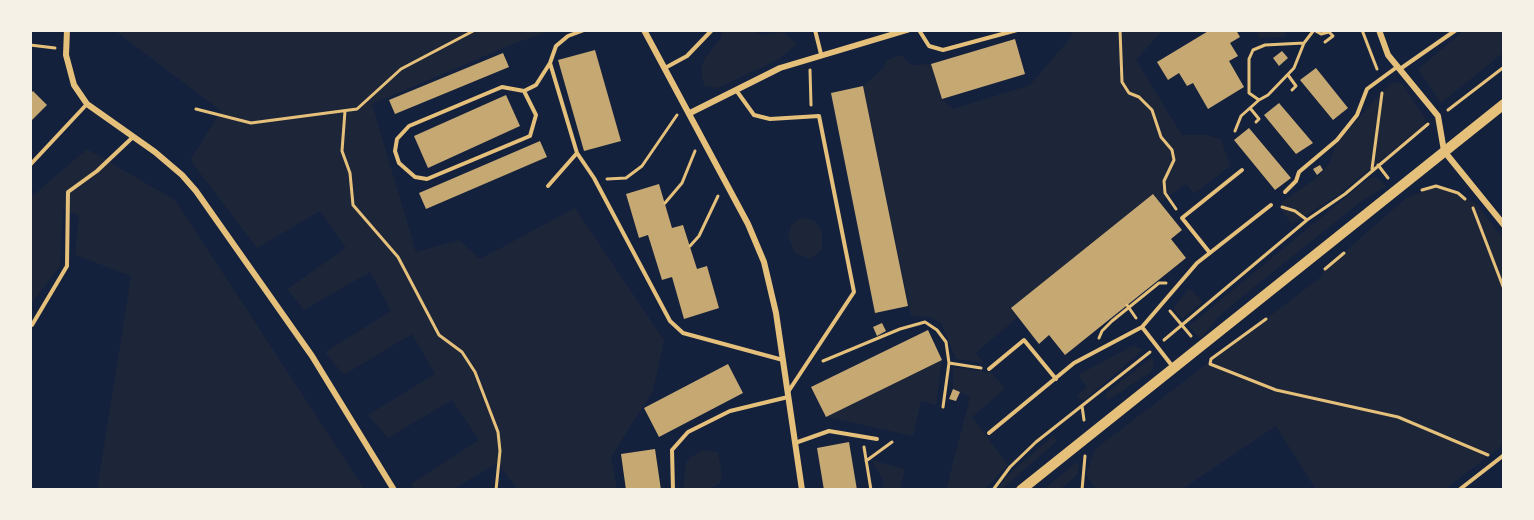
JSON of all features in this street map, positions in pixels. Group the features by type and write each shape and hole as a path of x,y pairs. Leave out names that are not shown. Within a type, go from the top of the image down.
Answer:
{"street":[{"path":"67,30 66,50 74,85 87,104 133,136 182,175 196,191 312,356 394,490"},
{"path":"644,30 726,182 764,262 783,360 802,490"},
{"path":"690,113 780,69 821,54 907,30"},
{"path":"1379,30 1388,55 1438,116 1444,151 1504,225"},
{"path":"1021,490 1504,104"}],"lane":[{"path":"524,91 536,115 530,136 427,179 415,177 399,163 395,151 397,140 409,126 502,87 524,91 536,85 550,63 556,46 568,36 584,30"},
{"path":"665,68 687,56 712,30"},
{"path":"814,30 821,54"},
{"path":"919,30 929,46 943,50 1017,30"},
{"path":"1285,192 1296,181 1299,172 1336,140 1357,116 1367,89 1456,30"},
{"path":"550,63 577,153 594,178 670,321 683,333 783,360"},
{"path":"673,490 672,450 688,432 730,411 788,394 854,292 819,116 770,119 754,115 736,90"},
{"path":"30,165 87,104"},
{"path":"32,325 67,266 68,192 97,171 133,136"},
{"path":"548,186 577,153"},
{"path":"1210,253 1182,218 1242,170"},
{"path":"989,433 1074,363 1142,327 1179,283 1210,253 1271,205"},
{"path":"1142,327 1173,368"},
{"path":"989,369 1024,340 1056,379"},
{"path":"795,443 829,431 877,439"},
{"path":"1459,490 1504,455"}],"path":[{"path":"196,109 251,123 357,109 401,69 475,30"},
{"path":"1120,30 1122,82 1129,93 1139,97 1152,110 1161,137 1173,150 1174,160 1164,181 1165,193 1182,218"},
{"path":"1234,131 1236,123 1250,108 1268,95 1294,68 1304,43 1314,30 1322,34 1329,32 1333,36 1325,42"},
{"path":"1259,100 1249,93 1247,82 1249,59 1253,50 1265,45 1304,43"},
{"path":"30,45 66,50"},
{"path":"810,69 811,116"},
{"path":"1288,75 1296,86 1292,90"},
{"path":"594,178 619,179 632,175 646,162 663,133 685,104"},
{"path":"1250,108 1259,119 1256,122"},
{"path":"345,111 342,151 350,173 353,205 398,257 440,335 462,352 475,372 498,432 500,451 496,490"},
{"path":"665,203 682,183 701,134"},
{"path":"993,490 1010,467 1036,442 1156,346 1306,220 1345,194 1378,165 1397,189"},
{"path":"690,246 699,236 726,182"},
{"path":"1417,193 1436,186 1458,193 1471,204 1504,289"},
{"path":"1471,204 1482,198"},
{"path":"1271,205 1295,210 1306,220"},
{"path":"1095,351 1102,330 1128,307 1160,283 1179,283"},
{"path":"1128,307 1133,314"},
{"path":"805,368 900,329 926,322 937,330 946,342 949,363 943,407"},
{"path":"1212,359 1210,364 1276,390 1398,417 1498,459"},
{"path":"949,363 989,369"},
{"path":"862,437 871,490"},
{"path":"866,461 892,442"}],"shaded area":[{"path":"114,30 553,30 513,44 372,104 416,252 459,240 480,259 575,208 664,340 653,391 611,457 617,490 518,490 497,463 452,490 415,490 411,484 479,440 452,400 388,438 368,415 435,374 412,334 344,375 325,352 391,311 370,272 304,310 287,289 346,248 320,211 257,248 190,160 221,111"},
{"path":"723,30 750,30 762,35 783,32 797,44 779,59 718,88 704,86 701,71 704,59 720,39"},
{"path":"1072,30 1163,30 1136,60 1182,135 1206,135 1221,139 1230,166 1194,194 1186,184 1160,202 1153,194 1012,308 1018,317 976,353 984,363 956,359 941,323 930,317 911,316 863,86 883,68 887,60 901,55 911,65 931,64 942,99 953,109 1030,85 1071,37"},
{"path":"1257,30 1285,30 1285,37 1258,38"},
{"path":"1465,30 1504,30 1504,52 1441,103 1418,69"},
{"path":"1393,82 1402,84 1425,118 1425,124 1339,194 1292,224 1281,210 1282,202 1319,176 1329,164 1335,146 1374,100"},
{"path":"87,149 175,200 365,490 97,490 131,276 75,255 79,216 63,209 60,266 30,306 30,198"},
{"path":"1376,177 1386,186 1359,203 1259,283 1217,318 1200,339 1189,326 1369,178"},
{"path":"1436,186 1445,187 1475,203 1504,239 1504,444 1444,490 1316,490 1276,426 1181,490 1097,490 1086,475 1095,449 1321,277 1325,269 1406,198"},
{"path":"802,217 815,221 822,232 822,250 810,259 795,253 788,236 791,225"},
{"path":"1189,288 1203,302 1182,319 1173,308"},
{"path":"1134,345 1143,350 1083,401 1077,395 1087,387 1078,375"},
{"path":"1152,357 1154,366 1151,372 1107,401 1105,394"},
{"path":"942,360 936,405 921,401 913,436 826,417"},
{"path":"953,367 992,373 1005,389 972,417 1008,465 984,490 946,490 970,397 953,389"},
{"path":"1053,436 1057,441 1001,490 996,490 1008,475"},
{"path":"703,450 718,452 722,474 720,483 708,490 683,490 686,463"},
{"path":"871,460 905,469 900,490 884,490 882,478"},
{"path":"1078,461 1078,473 1074,478 1059,490 1043,490"}],"building":[{"path":"1210,30 1236,30 1240,37 1230,43 1238,56 1229,61 1244,87 1208,109 1193,83 1187,86 1179,73 1168,80 1157,62"},
{"path":"1015,39 1025,74 942,99 931,64"},
{"path":"595,50 621,141 584,151 558,60"},
{"path":"1282,51 1288,58 1279,66 1273,58"},
{"path":"503,53 509,67 395,114 389,100"},
{"path":"1316,68 1348,108 1333,120 1300,80"},
{"path":"863,86 908,306 875,313 831,93"},
{"path":"33,91 47,105 30,122 30,94"},
{"path":"506,95 520,126 428,168 414,136"},
{"path":"1279,103 1313,143 1296,154 1264,115"},
{"path":"1249,128 1291,178 1275,190 1234,140"},
{"path":"540,141 547,157 426,209 419,193"},
{"path":"1320,165 1323,170 1317,175 1313,169"},
{"path":"659,184 672,228 683,225 697,269 707,266 719,308 684,319 672,277 662,280 648,235 639,238 626,194"},
{"path":"1153,194 1182,230 1171,239 1186,258 1065,355 1049,335 1039,344 1011,308"},
{"path":"882,323 886,331 877,336 873,327"},
{"path":"928,330 942,360 826,417 811,387"},
{"path":"728,364 743,393 659,437 644,408"},
{"path":"953,389 960,392 956,401 949,399"},
{"path":"849,442 857,490 824,490 817,448"},
{"path":"655,449 661,490 626,490 621,454"}]}
